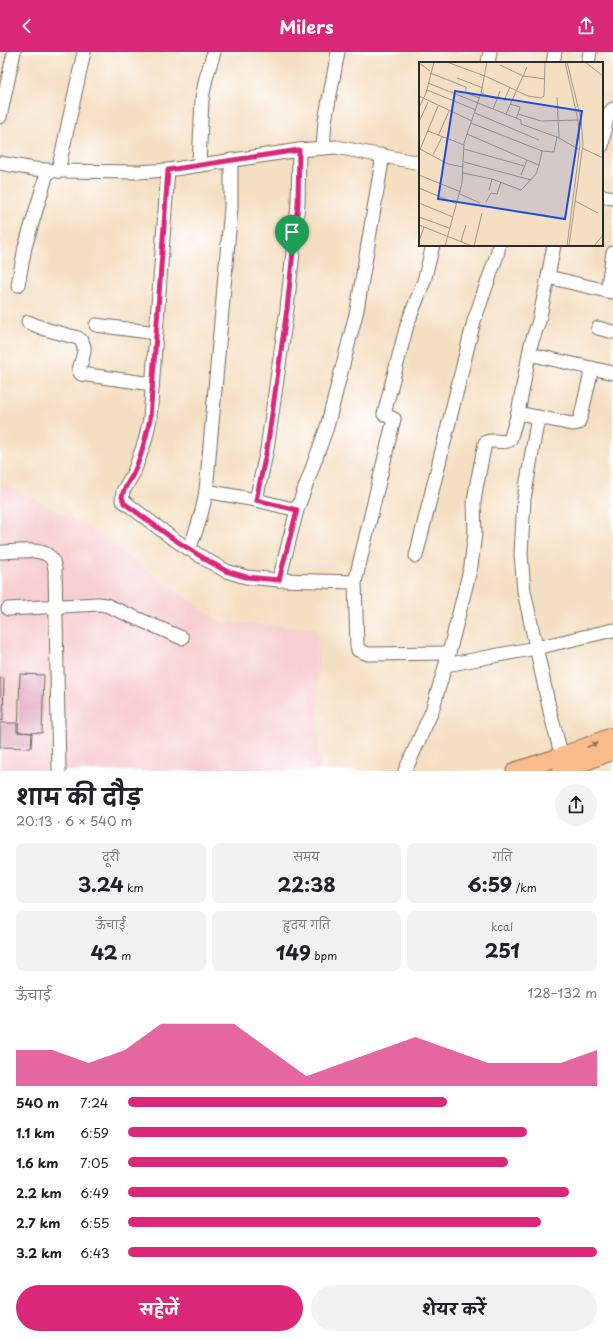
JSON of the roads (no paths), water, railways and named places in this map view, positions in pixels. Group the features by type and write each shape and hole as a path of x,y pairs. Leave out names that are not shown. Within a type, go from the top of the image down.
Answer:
{"main road":[{"path":"563,766 613,736"},
{"path":"515,771 563,766 613,751"}],"street":[{"path":"0,117 14,52"},
{"path":"18,285 25,247 53,171 84,52"},
{"path":"199,165 202,99 206,78 214,52"},
{"path":"323,148 325,121 338,52"},
{"path":"488,62 490,52"},
{"path":"552,62 555,52"},
{"path":"588,62 590,52"},
{"path":"603,140 607,118 609,113 613,110"},
{"path":"0,163 53,171 118,172 168,170 299,150 336,147 419,163"},
{"path":"256,500 267,449 287,309 298,204 299,150"},
{"path":"279,580 297,510 327,427 357,310 383,155"},
{"path":"190,549 200,523 206,491 231,208 231,160"},
{"path":"168,170 150,419 145,441 134,472 122,494 122,500 205,559 234,574 246,577 279,580 355,582"},
{"path":"603,196 613,198"},
{"path":"433,246 424,281 407,325 384,414 394,419 355,582 358,650 368,654 447,659 536,648 613,630"},
{"path":"416,556 474,321 499,246"},
{"path":"405,771 432,711 447,659 474,551 474,503 485,443 490,440 507,442 510,440 518,413 531,344 539,321 554,246"},
{"path":"548,277 587,285 610,292 613,253"},
{"path":"28,322 82,340 85,347 79,370 81,374 152,384"},
{"path":"96,325 156,333"},
{"path":"598,328 613,332"},
{"path":"529,354 613,373"},
{"path":"518,413 572,424 578,423 582,416 592,368"},
{"path":"538,417 524,499 521,554 524,591 563,766"},
{"path":"206,491 256,500 297,510"},
{"path":"0,552 38,551 47,554 53,560 55,569 59,771"},
{"path":"8,609 103,604 182,638"}]}
